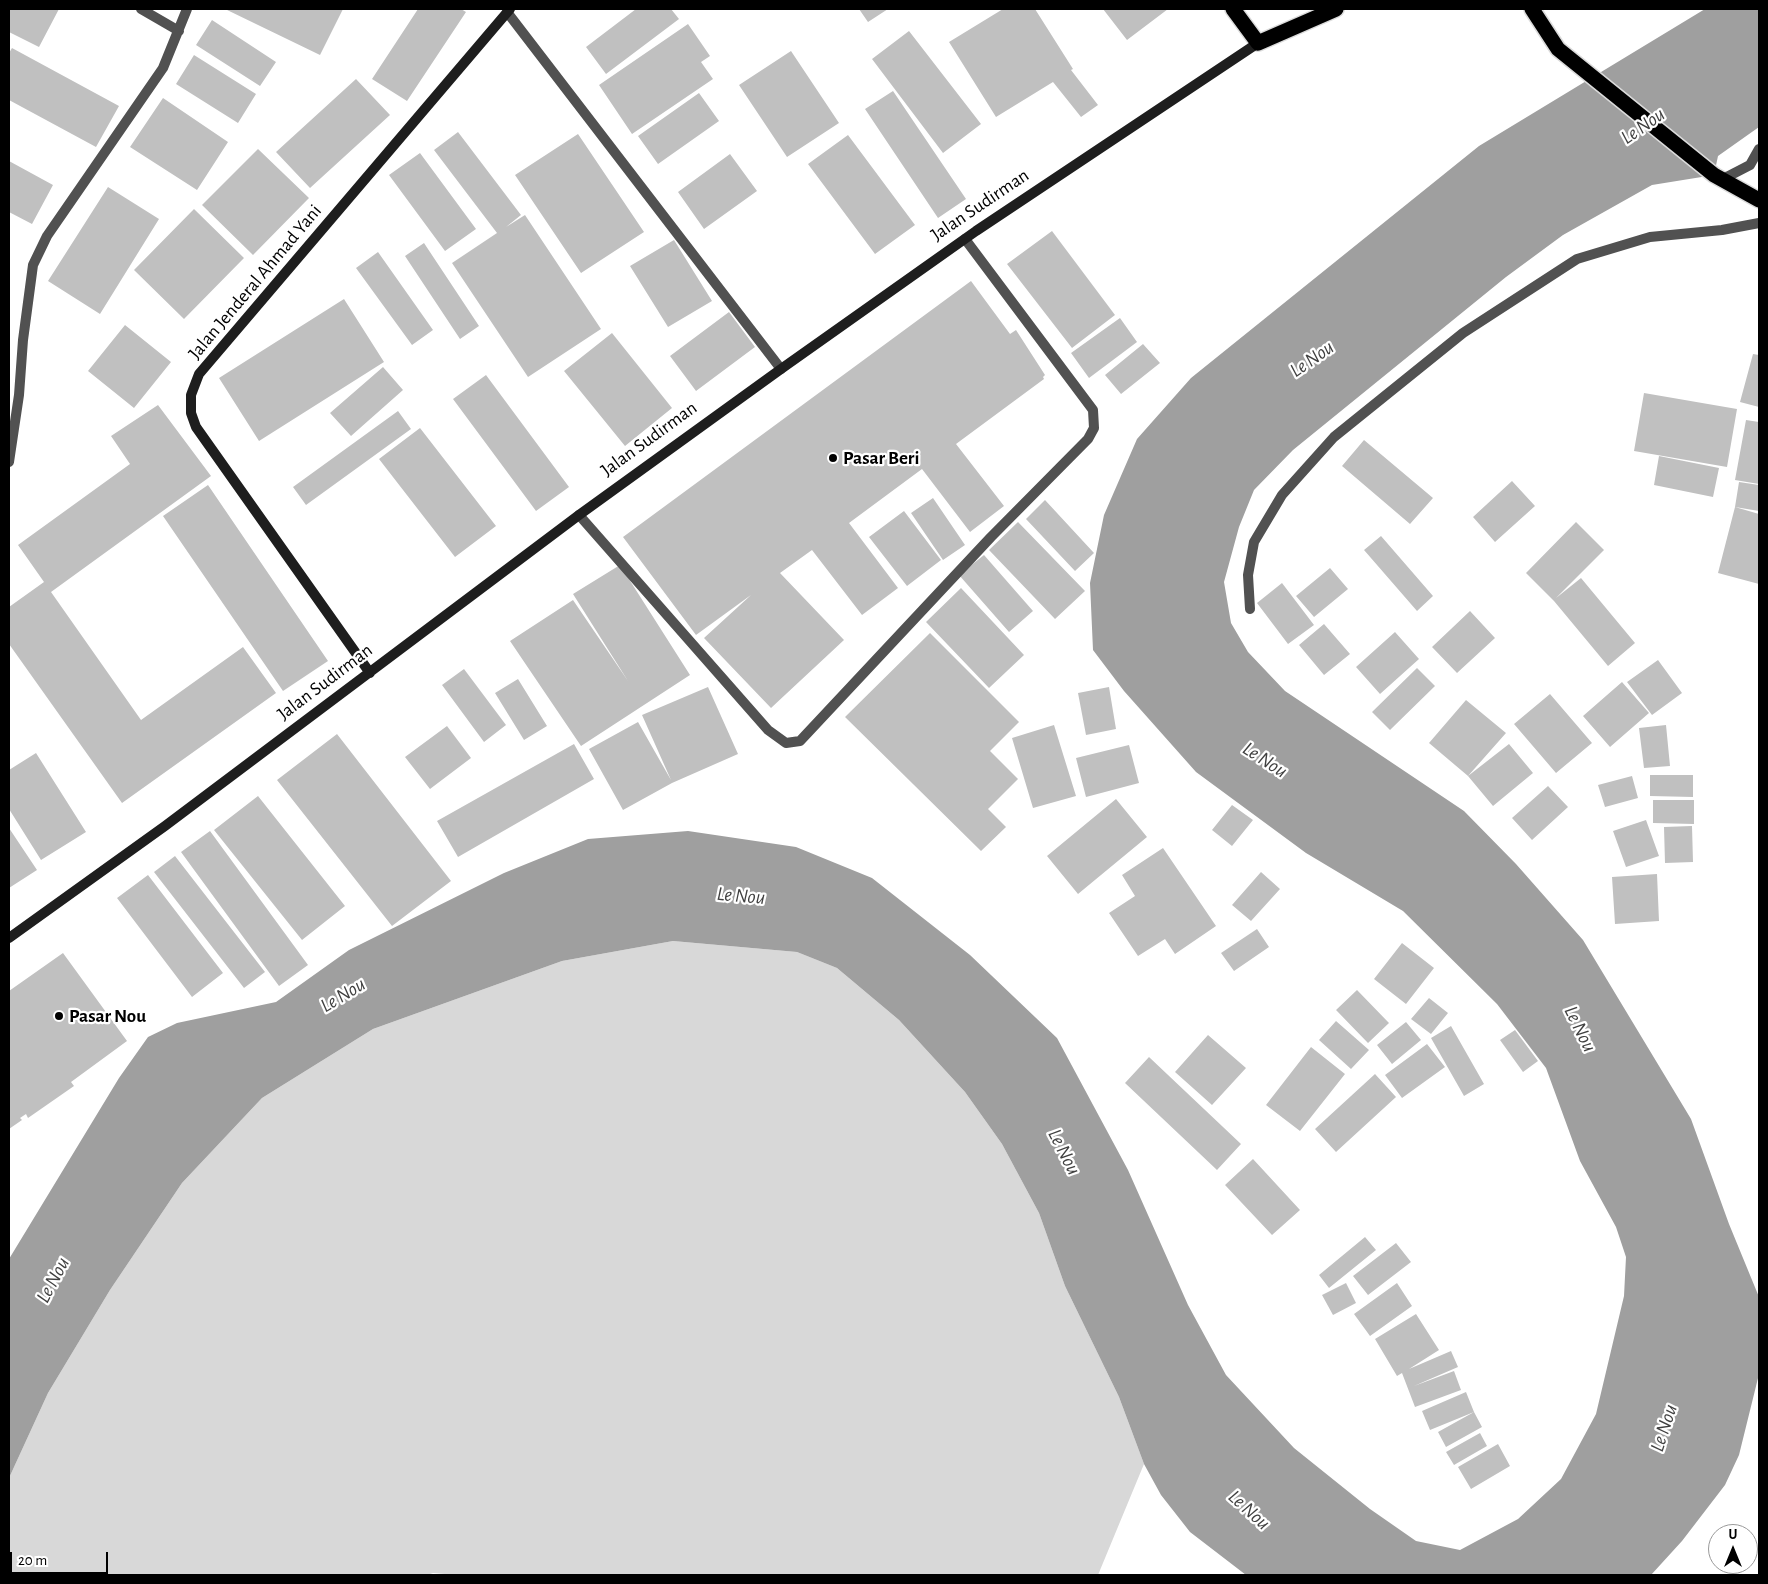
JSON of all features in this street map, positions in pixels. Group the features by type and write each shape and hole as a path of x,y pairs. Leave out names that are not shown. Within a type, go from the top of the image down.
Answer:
{"highway":[{"path":"1233,9 1258,43"},
{"name":"Jalan Sudirman","path":"1258,43 1336,9"},
{"path":"1532,9 1558,49 1718,177 1759,200"}],"street":[{"path":"141,9 179,31"},
{"path":"9,462 19,395 23,340 33,265 47,236 163,68 187,9"},
{"path":"508,10 781,369"},
{"name":"Jalan Jenderal Ahmad Yani","path":"370,674 196,427 191,413 191,396 199,374 508,10"},
{"name":"Jalan Sudirman","path":"9,938 165,826 370,674 579,515 781,369 965,239 1258,43"},
{"path":"1718,177 1750,165 1759,149"},
{"path":"1250,609 1248,576 1254,542 1282,495 1334,437 1462,333 1577,259 1650,238 1722,230 1759,223"},
{"path":"579,515 768,730 786,743 800,741 991,537 1088,439 1094,428 1093,410 965,239"}],"shaded area":[{"path":"673,941 797,952 837,968 899,1020 965,1092 1002,1144 1039,1213 1065,1286 1119,1397 1144,1464 1098,1575 456,1575 433,1573 427,1575 9,1575 9,1478 48,1393 110,1290 182,1183 262,1098 373,1029 562,961"}],"water":[{"name":"Le Nou","path":"1705,9 1759,9 1759,127 1718,156 1714,175 1652,185 1563,235 1506,277 1293,450 1254,490 1239,527 1224,582 1231,623 1248,652 1285,691 1464,811 1516,864 1583,940 1691,1119 1729,1224 1759,1297 1759,1374 1739,1455 1725,1485 1682,1541 1651,1575 1246,1575 1190,1532 1161,1495 1144,1464 1119,1397 1065,1286 1039,1213 1002,1144 965,1092 899,1020 837,968 797,952 673,941 562,961 373,1029 262,1098 182,1183 110,1290 48,1393 9,1478 9,1259 119,1078 148,1037 177,1023 276,1002 349,950 504,873 588,839 688,831 796,847 872,878 970,955 1057,1038 1128,1170 1188,1305 1226,1375 1294,1448 1370,1509 1416,1541 1460,1550 1518,1519 1561,1479 1596,1414 1624,1296 1626,1257 1616,1227 1580,1161 1546,1068 1497,1004 1403,911 1306,853 1196,772 1124,691 1093,650 1090,583 1104,515 1137,439 1191,378 1479,146"}],"building":[{"path":"9,9 59,9 39,47 9,32"},
{"path":"225,9 343,9 320,55"},
{"path":"418,9 461,9 466,12 407,101 372,79"},
{"path":"636,9 671,9 679,19 606,74 586,47"},
{"path":"859,9 888,9 868,22"},
{"path":"1003,9 1035,9 1073,69 1071,70 1098,105 1081,117 1053,82 996,117 949,42"},
{"path":"1103,9 1168,9 1127,40"},
{"path":"212,20 276,62 260,86 196,45"},
{"path":"688,24 710,56 701,62 713,79 632,134 599,85"},
{"path":"909,31 981,124 943,153 872,59"},
{"path":"12,48 119,106 96,147 9,100 9,53"},
{"path":"791,51 839,123 787,157 739,85"},
{"path":"194,55 256,94 238,123 176,84"},
{"path":"356,79 390,115 310,188 276,152"},
{"path":"893,91 966,199 938,218 865,109"},
{"path":"699,93 719,121 658,164 638,136"},
{"path":"163,98 228,142 197,190 130,147"},
{"path":"458,132 521,215 506,227 525,215 601,329 528,377 452,263 497,233 434,150"},
{"path":"578,134 644,232 581,273 515,175"},
{"path":"848,135 915,225 875,254 808,164"},
{"path":"258,149 309,198 253,255 202,205"},
{"path":"420,153 476,229 445,251 389,175"},
{"path":"730,154 757,191 704,229 678,192"},
{"path":"9,161 53,185 32,224 9,212"},
{"path":"108,187 159,219 100,314 48,281"},
{"path":"194,209 244,258 184,319 134,270"},
{"path":"1052,231 1115,315 1072,348 1007,264"},
{"path":"674,240 712,301 668,327 630,266"},
{"path":"424,243 479,326 460,339 405,256"},
{"path":"378,252 433,330 412,345 356,268"},
{"name":"Pasar Beri","path":"971,281 1010,334 1016,330 1045,375 1044,379 956,444 1004,506 970,532 922,469 849,523 898,588 862,615 812,550 780,573 844,640 771,708 704,638 751,595 696,635 623,537"},
{"path":"344,299 384,362 259,441 219,378"},
{"path":"729,312 755,347 696,391 670,356"},
{"path":"1120,318 1137,342 1089,378 1071,353"},
{"path":"125,325 171,362 134,408 88,371"},
{"path":"612,333 672,408 625,446 564,371"},
{"path":"1143,344 1160,363 1121,394 1105,375"},
{"path":"1753,354 1759,355 1759,407 1740,402"},
{"path":"383,367 403,390 351,436 330,413"},
{"path":"486,375 569,487 536,511 453,399"},
{"path":"1644,393 1737,409 1727,467 1634,451"},
{"path":"158,405 211,476 51,592 141,720 243,647 276,693 122,803 9,644 9,607 44,582 18,545 130,464 111,436"},
{"path":"398,411 411,429 306,505 293,487"},
{"path":"1746,420 1759,422 1759,484 1735,480"},
{"path":"420,428 496,526 455,557 379,459"},
{"path":"1364,440 1433,498 1410,524 1342,466"},
{"path":"1659,456 1719,468 1713,497 1654,485"},
{"path":"1512,481 1535,506 1495,542 1473,517"},
{"path":"1739,482 1759,485 1759,511 1735,507"},
{"path":"208,485 328,661 283,691 163,516"},
{"path":"933,498 965,545 943,560 911,513"},
{"path":"1045,500 1094,553 1075,571 1026,519"},
{"path":"1735,507 1759,514 1759,584 1718,573"},
{"path":"904,511 941,560 907,586 869,537"},
{"path":"1018,522 1085,591 1055,619 989,550"},
{"path":"1576,522 1604,550 1556,598 1581,578 1635,643 1608,666 1554,601 1526,573"},
{"path":"1381,536 1433,596 1417,611 1364,550"},
{"path":"984,555 1033,611 1009,632 959,575"},
{"path":"620,565 690,675 581,746 510,641 573,600 628,681 573,594"},
{"path":"1330,568 1348,589 1314,617 1296,596"},
{"path":"1282,583 1314,625 1288,644 1257,603"},
{"path":"961,588 1024,655 989,688 926,622"},
{"path":"1470,611 1495,638 1457,673 1432,647"},
{"path":"1324,624 1350,654 1324,675 1299,645"},
{"path":"1395,632 1419,659 1380,694 1356,667"},
{"path":"930,633 1019,722 990,751 1018,779 988,809 1006,827 981,851 845,717"},
{"path":"1658,660 1682,693 1652,715 1627,682"},
{"path":"1417,668 1435,686 1390,730 1372,712"},
{"path":"464,669 506,725 484,742 442,685"},
{"path":"518,679 547,726 524,740 495,693"},
{"path":"1622,682 1649,713 1610,747 1583,716"},
{"path":"708,687 738,754 672,783 623,810 589,749 638,722 671,780 642,715"},
{"path":"1109,687 1116,729 1086,735 1078,693"},
{"path":"1550,694 1592,743 1556,773 1514,724"},
{"path":"1466,700 1506,733 1468,776 1429,743"},
{"path":"1054,725 1076,796 1033,808 1012,738"},
{"path":"1666,725 1670,766 1644,768 1639,728"},
{"path":"447,726 471,758 430,789 405,757"},
{"path":"337,734 451,881 392,926 277,780"},
{"path":"574,744 594,779 458,857 437,821"},
{"path":"1509,744 1533,773 1493,806 1468,776"},
{"path":"1129,745 1139,783 1086,797 1076,758"},
{"path":"36,753 86,832 41,860 9,809 9,770"},
{"path":"1650,775 1693,775 1693,797 1650,796"},
{"path":"1632,776 1638,798 1605,807 1598,785"},
{"path":"1548,786 1568,807 1532,840 1512,818"},
{"path":"258,796 345,906 302,940 214,830"},
{"path":"1116,799 1147,837 1078,894 1047,856"},
{"path":"1653,800 1694,800 1694,824 1653,823"},
{"path":"1232,805 1253,820 1232,846 1212,830"},
{"path":"1646,820 1659,856 1626,867 1613,831"},
{"path":"1692,826 1693,862 1665,863 1664,827"},
{"path":"9,828 37,870 9,888"},
{"path":"210,831 308,965 279,986 181,852"},
{"path":"1163,848 1216,926 1175,954 1165,939 1138,956 1109,913 1135,896 1122,875"},
{"path":"175,856 265,972 244,988 154,872"},
{"path":"1261,872 1280,889 1251,921 1232,905"},
{"path":"1657,874 1659,921 1615,924 1612,877"},
{"path":"148,875 223,973 192,997 117,898"},
{"path":"1257,929 1269,947 1234,971 1221,953"},
{"path":"1402,943 1434,968 1406,1004 1374,979"},
{"name":"Pasar Nou","path":"63,953 127,1041 71,1082 74,1086 28,1118 26,1114 20,1118 22,1120 9,1129 9,991"},
{"path":"1357,990 1389,1023 1368,1043 1336,1010"},
{"path":"1429,998 1448,1013 1431,1034 1411,1019"},
{"path":"1336,1021 1369,1050 1351,1069 1319,1040"},
{"path":"1406,1022 1421,1040 1392,1064 1377,1045"},
{"path":"1451,1026 1484,1084 1464,1096 1431,1038"},
{"path":"1515,1030 1538,1061 1523,1072 1500,1040"},
{"path":"1208,1035 1246,1068 1212,1105 1175,1072"},
{"path":"1427,1044 1445,1067 1402,1098 1385,1075"},
{"path":"1311,1047 1345,1074 1300,1131 1266,1105"},
{"path":"1149,1057 1241,1144 1217,1170 1125,1083"},
{"path":"1375,1074 1396,1097 1336,1152 1315,1129"},
{"path":"1253,1159 1300,1210 1272,1235 1225,1185"},
{"path":"1365,1237 1376,1250 1329,1288 1319,1275"},
{"path":"1396,1243 1411,1262 1368,1295 1353,1276"},
{"path":"1346,1283 1356,1303 1333,1315 1322,1295"},
{"path":"1397,1283 1412,1306 1370,1336 1354,1314"},
{"path":"1416,1314 1439,1350 1409,1369 1451,1351 1458,1367 1414,1386 1454,1371 1461,1390 1415,1407 1402,1373 1397,1376 1375,1339"},
{"path":"1466,1392 1474,1412 1430,1430 1422,1411"},
{"path":"1474,1412 1482,1427 1446,1447 1438,1432"},
{"path":"1480,1433 1487,1446 1454,1465 1446,1452"},
{"path":"1498,1444 1510,1466 1471,1489 1458,1467"}],"place":[{"name":"Pasar Beri","path":"833,458"},
{"name":"Pasar Nou","path":"59,1016"}]}
